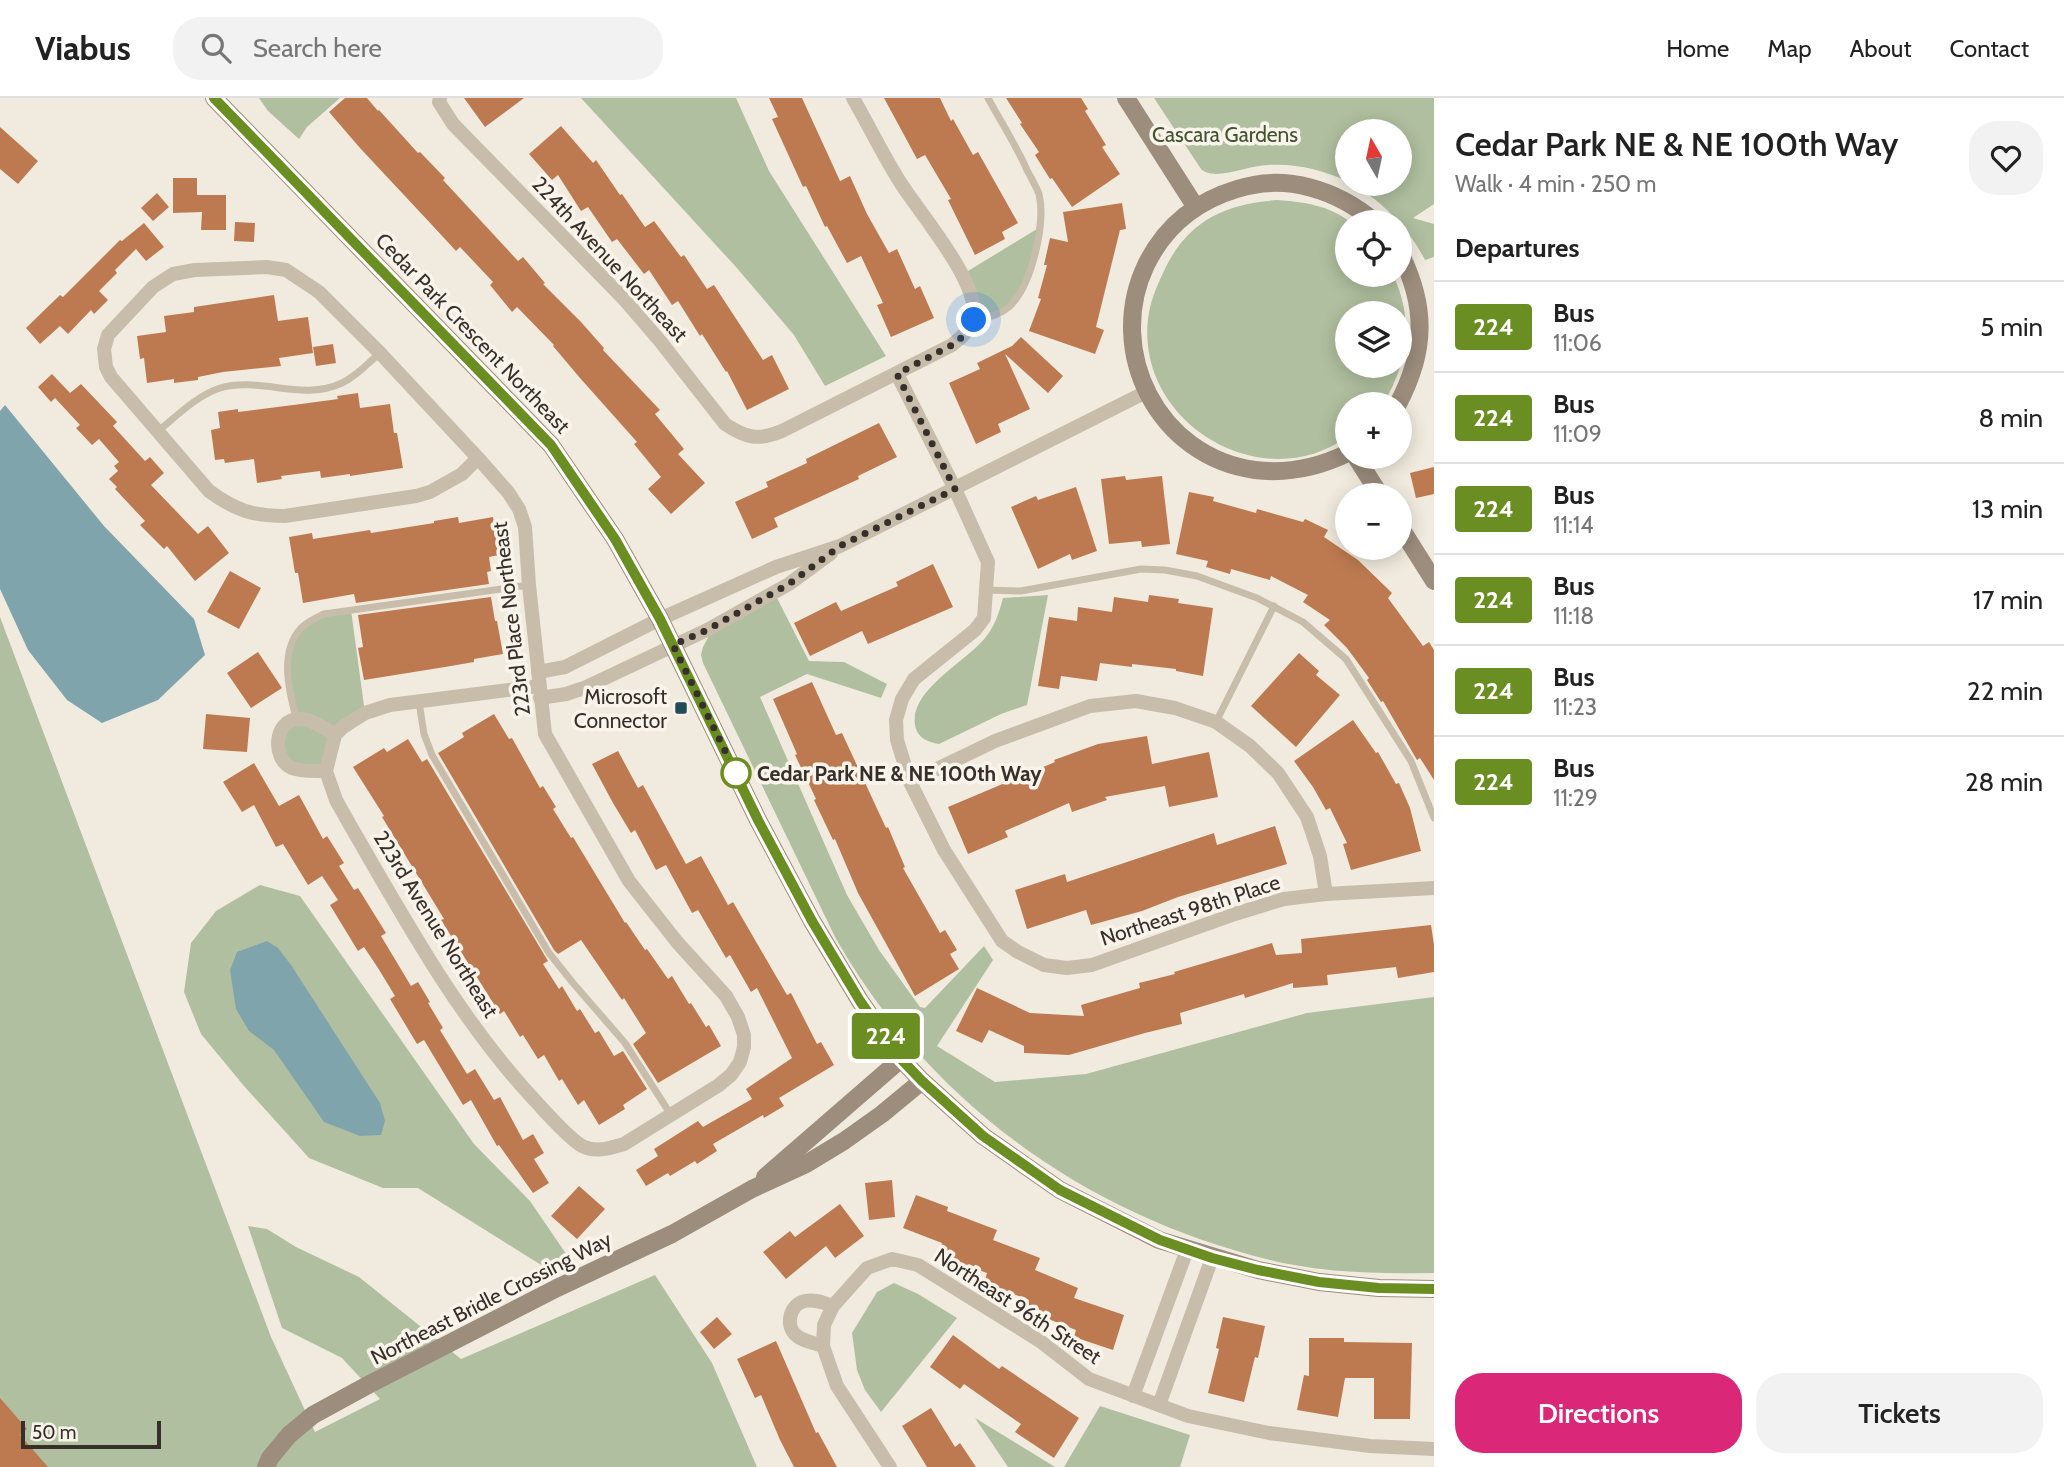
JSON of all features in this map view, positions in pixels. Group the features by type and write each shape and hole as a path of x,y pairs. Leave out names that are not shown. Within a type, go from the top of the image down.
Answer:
{"street":[{"name":"Cedar Park Crescent Northeast","path":"214,98 551,445 615,539 660,619 758,820 812,921 860,1001 901,1059 922,1081 983,1136 1060,1190 1128,1226 1187,1250 1258,1270 1319,1282 1379,1288 1434,1289"},
{"path":"853,98 900,181 963,274 974,305 974,320 966,334 952,345 897,374 955,489 988,562 984,618 975,630 914,679 902,698 896,720 897,740 910,782 995,741 1090,706 1136,701 1175,708 1216,722 1250,746 1278,773 1307,817 1320,856 1326,894"},
{"path":"1126,98 1195,206"},
{"name":"224th Avenue Northeast","path":"440,100 453,124 622,298 660,341 725,424 739,433 754,438 770,436 897,374"},
{"path":"1335,458 1309,468 1254,470 1203,452 1180,436 1161,416 1146,392 1136,364 1131,335 1133,306 1140,277 1153,251 1170,228 1195,206 1218,195 1246,186 1275,183 1304,185 1332,194 1360,210"},
{"name":"223rd Place Northeast","path":"157,431 111,377 106,367 104,349 114,326 153,287 173,274 195,270 267,267 286,270 319,292 380,353 508,492 519,509 525,527 545,734 629,881 677,942 726,996 744,1035 740,1062 731,1075 671,1115"},
{"path":"1405,392 1418,356 1421,328 1412,278"},
{"path":"539,686 565,667 660,619 776,567 840,546 1146,392"},
{"path":"157,431 209,491 235,508 264,516 285,516 423,494 462,474 478,458"},
{"path":"335,735 308,720 296,718 286,723 277,744 285,763 294,769 326,771 335,735 365,713 390,705 539,686 566,694 584,688 707,630 789,584 840,546"},
{"path":"1412,546 1434,581"},
{"name":"223rd Avenue Northeast","path":"326,771 345,816 444,984 522,1088 551,1118 581,1145 594,1150 624,1144 671,1115"},
{"name":"Northeast 98th Place","path":"910,782 944,850 996,933 1002,941 1018,952 1044,965 1067,968 1092,965 1284,899 1434,888"},
{"name":"Northeast Bridle Crossing Way","path":"752,1189 901,1059"},
{"name":"Northeast Bridle Crossing Way","path":"266,1467 289,1435 313,1415 582,1276 672,1234 752,1189 806,1164 882,1114 922,1081"},
{"path":"1133,1396 1187,1250"},
{"path":"1158,1405 1212,1258"},
{"name":"Northeast 96th Street","path":"832,1306 867,1268 892,1259 918,1265 1040,1341 1089,1379 1188,1416 1269,1433 1370,1446 1434,1449"},
{"path":"822,1346 799,1338 793,1332 789,1322 790,1312 801,1302 819,1301 832,1306 824,1325 822,1346 837,1386 890,1467"}],"lane":[{"path":"974,320 995,316 1016,299 1027,279 1042,226 1038,192 988,98"},
{"path":"157,431 205,394 222,387 260,385 310,391 328,388 343,383 358,373 380,353"},
{"path":"986,590 1021,591 1141,569 1165,570 1197,576 1274,606 1303,622 1346,659 1412,761 1434,818"},
{"path":"296,718 288,654 293,638 302,626 312,620 324,614 529,584"},
{"path":"1216,722 1274,606"},
{"path":"419,701 424,734 432,755 549,953 625,1043 671,1115"}],"green space":[{"path":"259,98 340,98 307,127 299,139 268,111"},
{"path":"581,98 736,98 769,171 886,356 825,386 794,335 736,267"},
{"name":"Cascara Gardens","path":"1154,98 1434,98 1434,204 1413,218 1434,224 1434,257 1425,260 1412,238 1412,210 1386,210 1370,196 1412,196 1412,119 1335,119 1335,177 1288,165 1260,166 1215,174 1201,169"},
{"path":"1277,200 1306,203 1335,213 1335,287 1398,287 1400,291 1402,301 1335,301 1335,378 1396,378 1389,392 1335,392 1335,443 1314,454 1278,459 1244,454 1211,440 1183,418 1162,390 1150,356 1150,307 1172,255 1195,229 1208,219 1240,206"},
{"path":"1042,226 1027,279 1007,308 974,320 963,274"},
{"path":"1048,595 1027,705 1001,714 939,744 927,741 921,736 915,725 921,700 941,677 985,638 996,619 1003,598"},
{"path":"776,596 809,661 844,662 887,684 881,698 807,674 760,697 847,895 879,950 920,1007 925,1008 984,946 993,960 937,1046 995,1082 1086,1074 1307,1013 1434,997 1434,1273 1352,1272 1290,1264 1202,1240 1138,1214 1076,1182 1019,1144 965,1100 917,1051 873,997 835,937 703,663 703,647 711,632"},
{"path":"351,610 365,713 343,727 326,771 285,763 280,732 296,718 290,678 291,649 295,637 314,619"},
{"path":"0,617 271,1337 315,1432 380,1399 342,1358 282,1328 248,1226 267,1229 296,1247 359,1277 461,1359 655,1275 712,1363 757,1467 0,1467"},
{"path":"260,885 300,896 474,1144 530,1201 573,1264 554,1273 418,1188 383,1188 309,1158 201,1034 184,992 191,943 216,911"},
{"path":"894,1283 957,1318 881,1412 865,1390 857,1370 852,1333 877,1292"},
{"path":"1100,1406 1190,1435 1180,1467 1064,1467"},
{"path":"975,1418 1055,1467 1008,1467"}],"water":[{"path":"5,405 104,526 194,619 205,655 158,700 102,723 67,700 28,650 0,589 0,411"},
{"path":"267,941 278,948 291,965 380,1103 385,1121 381,1135 360,1136 324,1122 274,1050 249,1031 236,1009 230,970 237,952"}],"building":[{"path":"345,98 367,98 445,178 443,180 518,261 523,257 545,283 543,284 660,410 655,414 684,449 678,454 705,483 671,514 648,489 661,477 634,444 637,442 554,345 517,307 512,312 490,285 493,282 460,247 456,251 329,112"},
{"path":"464,98 524,98 485,127"},
{"path":"769,98 802,98 840,181 850,176 889,253 897,249 915,289 920,286 934,318 891,337 877,305 883,303 861,256 847,263 827,226 825,227 806,186 803,187 772,119 778,117"},
{"path":"884,98 940,98 973,155 978,152 1018,223 1002,232 1005,239 975,255 948,200 951,199 925,155 917,159"},
{"path":"1006,98 1081,98 1088,109 1085,111 1106,145 1102,147 1120,174 1072,207 1035,155 1039,152"},
{"path":"561,126 593,163 596,160 645,227 654,221 681,257 684,255 707,289 714,285 763,360 772,355 789,389 747,410 727,371 678,301 672,305 649,270 644,274 617,239 612,242 588,207 581,211 558,175 552,180 529,154"},
{"path":"0,127 38,161 18,184 0,169"},
{"path":"173,178 197,178 197,195 226,195 226,230 201,230 202,212 173,213"},
{"path":"157,193 169,207 153,221 141,208"},
{"path":"1122,203 1126,229 1120,230 1096,327 1104,330 1095,354 1029,331 1041,299 1038,298 1047,265 1044,265 1050,238 1068,242 1063,212"},
{"path":"235,222 255,223 254,242 234,241"},
{"path":"144,223 164,247 146,261 136,249 99,291 108,300 94,314 91,310 68,334 60,326 40,344 26,328 60,295 63,297 120,240"},
{"path":"274,295 278,321 308,317 313,353 279,358 281,366 223,372 198,377 198,380 174,383 174,379 147,383 144,358 140,359 137,336 166,332 164,316 194,312 194,307"},
{"path":"1021,337 1063,376 1048,393 1005,354 1030,409 998,424 1001,432 976,444 949,383 980,369 977,363 1012,346"},
{"path":"333,344 336,363 316,366 313,347"},
{"path":"52,374 70,393 81,384 117,422 113,426 145,461 150,457 164,473 151,485 198,534 208,526 229,553 195,581 167,546 164,549 140,525 145,521 115,489 117,487 109,479 118,471 114,466 119,462 99,439 92,445 76,428 80,425 55,398 51,402 38,387"},
{"path":"358,393 360,408 390,404 403,468 321,478 320,471 281,476 282,479 257,483 254,459 225,463 224,459 215,460 211,430 220,428 218,412 238,409 238,412 338,399 337,396"},
{"path":"879,423 897,457 858,476 859,479 774,518 778,527 752,539 735,502 768,487 766,482 807,463 806,459"},
{"path":"1434,467 1434,494 1416,498 1410,473"},
{"path":"1125,476 1126,480 1162,476 1170,544 1142,547 1141,541 1109,544 1101,479"},
{"path":"1076,487 1097,551 1072,560 1070,554 1038,569 1011,507 1036,496 1038,500"},
{"path":"1189,492 1214,497 1213,501 1256,513 1257,509 1303,522 1305,519 1328,530 1324,537 1335,544 1335,560 1358,560 1392,593 1388,598 1423,646 1429,642 1434,650 1434,780 1420,758 1417,760 1383,701 1381,702 1367,680 1369,678 1347,648 1324,625 1330,620 1303,602 1308,595 1271,576 1270,580 1231,569 1230,574 1206,567 1208,561 1176,554"},
{"path":"458,517 459,523 493,517 499,555 489,557 489,584 356,603 354,594 303,603 289,537 312,533 313,539 370,530 371,533"},
{"path":"933,564 953,607 868,644 862,631 810,656 794,623 836,602 841,611 898,586 896,582"},
{"path":"230,571 261,588 239,629 207,612"},
{"path":"1149,595 1213,608 1203,676 1176,669 1100,663 1097,681 1061,676 1059,689 1038,686 1049,617 1077,621 1078,607 1112,612 1114,597 1148,602"},
{"path":"491,597 503,654 474,659 474,662 364,680 358,648 363,647 358,615"},
{"path":"258,652 282,688 251,708 227,673"},
{"path":"1299,653 1319,671 1316,675 1340,695 1296,747 1251,706"},
{"path":"812,682 836,735 842,733 886,828 888,827 905,867 903,868 940,933 945,930 957,950 950,954 959,969 915,996 858,893 835,839 833,840 814,800 816,799 773,699"},
{"path":"206,714 250,718 247,752 203,749"},
{"path":"494,714 509,739 512,738 540,788 543,786 556,807 553,809 625,923 668,979 672,976 706,1027 709,1025 721,1046 658,1083 633,1044 646,1033 624,998 622,1000 581,940 558,954 554,950 438,753 464,737 462,733"},
{"path":"1353,720 1376,753 1378,752 1396,784 1399,783 1410,808 1421,851 1351,870 1343,844 1347,843 1330,808 1326,810 1294,761"},
{"path":"1147,736 1152,764 1209,752 1218,797 1169,807 1165,786 1105,797 1107,800 1072,812 1069,803 1005,831 1008,837 968,854 948,807 1055,762 1054,760 1098,744"},
{"path":"408,739 422,762 427,759 548,961 543,964 559,989 562,986 595,1033 599,1031 614,1056 623,1051 647,1089 623,1105 625,1109 599,1125 584,1100 578,1105 562,1079 559,1081 544,1055 538,1059 504,1011 500,1014 441,920 444,919 353,767 384,748 387,752"},
{"path":"618,751 638,788 643,785 686,864 701,856 728,905 733,902 787,995 791,993 817,1044 821,1042 834,1065 779,1098 784,1106 713,1144 717,1151 697,1164 695,1161 646,1186 636,1170 658,1156 654,1149 698,1121 703,1127 752,1099 746,1089 792,1058 757,988 751,992 730,955 726,958 698,910 692,913 666,865 656,870 635,830 631,833 613,803 592,764"},
{"path":"254,763 279,806 299,795 323,839 327,836 344,863 339,866 354,890 358,888 386,933 381,936 411,986 418,982 443,1028 440,1030 467,1074 475,1069 494,1100 500,1097 523,1140 533,1134 544,1153 534,1159 549,1183 533,1193 499,1145 497,1146 471,1100 463,1105 424,1040 417,1044 390,999 395,996 378,968 364,947 358,951 330,905 338,900 322,876 308,885 283,844 276,847 254,805 242,812 223,782"},
{"path":"1275,826 1287,864 1091,925 1086,910 1027,929 1015,890 1065,874 1067,882 1214,833 1217,845"},
{"path":"1431,925 1434,972 1398,978 1396,967 1327,975 1328,985 1293,988 1293,983 1245,998 1244,994 1180,1013 1182,1024 1069,1055 1024,1053 1024,1046 989,1030 982,1043 956,1031 977,988 1030,1013 1084,1016 1081,1005 1140,988 1139,983 1272,943 1276,955 1302,953 1301,939"},
{"path":"892,1180 895,1217 869,1220 865,1183"},
{"path":"579,1186 605,1209 577,1239 551,1216"},
{"path":"916,1195 948,1207 947,1211 997,1230 993,1240 1040,1258 1035,1270 1078,1288 1074,1298 1124,1315 1113,1350 1074,1337 1076,1330 1026,1310 1029,1300 984,1283 987,1273 937,1255 942,1243 903,1228"},
{"path":"840,1204 864,1236 835,1258 826,1246 786,1279 763,1252 790,1231 795,1237"},
{"path":"717,1317 732,1334 714,1349 700,1332"},
{"path":"1223,1317 1265,1326 1244,1402 1208,1393 1219,1349 1216,1348"},
{"path":"953,1335 999,1369 1002,1366 1079,1418 1054,1458 1015,1432 1021,1424 964,1384 960,1389 930,1367"},
{"path":"1309,1338 1344,1338 1344,1342 1412,1343 1410,1419 1374,1419 1374,1378 1345,1378 1338,1417 1297,1410 1304,1375 1309,1376"},
{"path":"776,1341 816,1433 818,1432 837,1467 794,1467 761,1395 755,1398 737,1359"},
{"path":"0,1398 27,1429 20,1435 48,1467 0,1467"},
{"path":"931,1408 955,1447 960,1443 976,1467 927,1467 902,1426"}],"bus line":[{"name":"224","path":"214,98 551,445 615,539 660,619 758,820 812,921 860,1001 901,1059 922,1081 983,1136 1012,1158 1060,1190 1160,1240 1212,1258 1319,1282 1379,1288 1434,1289"}],"place":[{"name":"Microsoft Connector","path":"681,708"},
{"name":"Cedar Park NE & NE 100th Way","path":"736,773"}],"route":[{"path":"736,773 673,645 707,630 789,584 840,546 955,489 897,374 952,345 966,334 974,320"}]}
